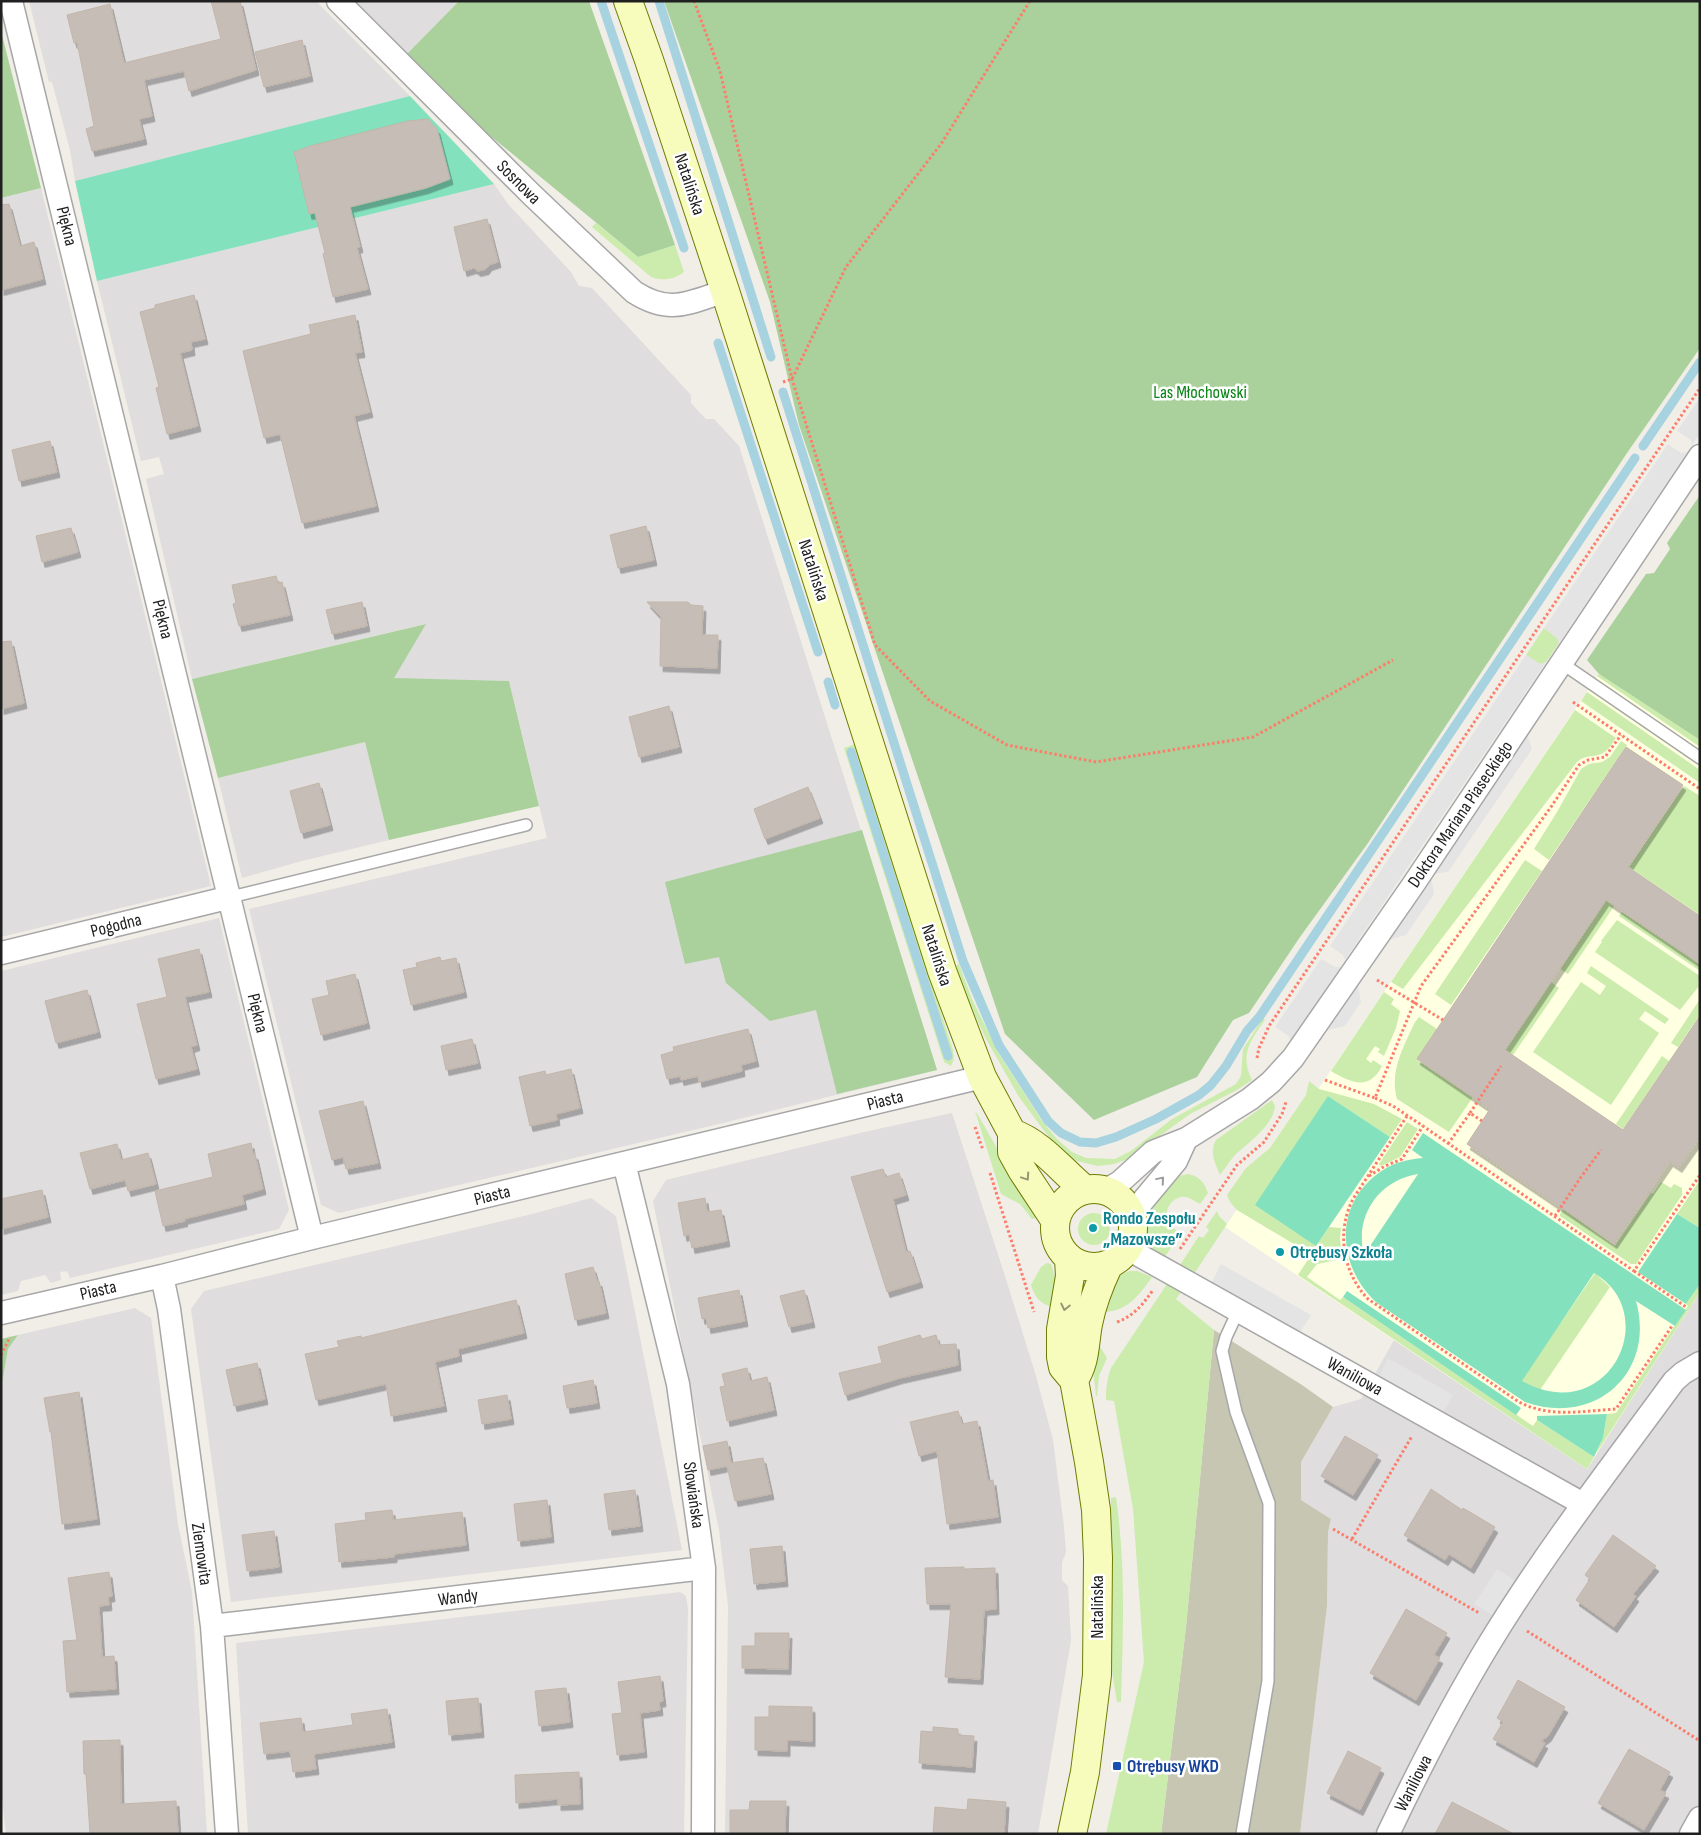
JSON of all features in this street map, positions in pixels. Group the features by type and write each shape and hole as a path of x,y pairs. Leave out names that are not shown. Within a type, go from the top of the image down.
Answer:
{"main road":[{"name":"Natalińska","path":"628,1 724,291 939,961 972,1079 1012,1133 1012,1152 1055,1220"},
{"path":"1012,1133 1026,1138 1095,1190"},
{"path":"1074,1380 1081,1367 1088,1324 1100,1281 1132,1239 1133,1229 1132,1218 1123,1201 1115,1194 1095,1190 1074,1194 1065,1201 1058,1210 1054,1231 1058,1245 1069,1259 1089,1267 1099,1267 1118,1256"},
{"name":"Natalińska","path":"1069,1259 1070,1276 1062,1321 1060,1348 1063,1368 1074,1380 1096,1510 1098,1568 1096,1684 1085,1772 1072,1834"}],"street":[{"name":"Piękna","path":"11,1 231,897 312,1238"},
{"name":"Sosnowa","path":"338,1 536,199 634,292 644,299 667,306 684,305 724,291"},
{"name":"Doktora Mariana Piaseckiego","path":"1095,1190 1120,1182 1153,1152 1186,1139 1254,1096 1276,1077 1293,1058 1413,885 1560,662 1700,456"},
{"name":"Pogodna","path":"1,953 231,897"},
{"name":"Piasta","path":"1,1313 162,1276 972,1079"},
{"path":"1132,1218 1141,1203 1176,1160 1186,1139"},
{"name":"Słowiańska","path":"624,1163 678,1384 704,1568 703,1834"},
{"name":"Waniliowa","path":"1118,1256 1166,1270 1583,1504"},
{"name":"Ziemowita","path":"162,1276 169,1309 212,1626 227,1834"},
{"name":"Waniliowa","path":"1388,1834 1411,1785 1485,1651 1583,1504 1674,1381 1700,1363"},
{"name":"Wandy","path":"212,1626 704,1568"},
{"path":"1691,1834 1700,1818"}],"lane":[{"path":"1560,662 1700,758"},
{"path":"231,897 526,825"},
{"path":"1238,1311 1222,1351 1236,1412 1269,1503 1268,1681 1242,1834"}],"path":[{"path":"694,1 720,71 792,379 875,645 930,701 1007,745 1096,762 1252,737 1393,660"},
{"path":"792,379 846,267 941,144 1030,1"},
{"path":"1263,1038 1269,1026 1700,388"},
{"path":"1573,702 1700,789"},
{"path":"1375,1098 1422,986 1579,765 1588,760 1605,757 1621,736"},
{"path":"1373,978 1443,1020"},
{"path":"1448,1144 1500,1066"},
{"path":"972,1079 967,1106 984,1156"},
{"path":"1326,1080 1393,1106 1686,1307"},
{"path":"1110,1324 1128,1317 1138,1309 1237,1165 1264,1142 1286,1105 1284,1096"},
{"path":"1470,1113 1482,1121"},
{"path":"1407,1116 1348,1208 1344,1224 1344,1241 1349,1272 1360,1291 1368,1299 1529,1407 1543,1412 1616,1409 1672,1326"},
{"path":"1367,1178 1385,1166 1402,1159 1423,1126"},
{"path":"1555,1216 1601,1150"},
{"path":"988,1165 1036,1320"},
{"path":"1634,1271 1699,1177"},
{"path":"1352,1539 1413,1434"},
{"path":"1333,1529 1482,1615"},
{"path":"1522,1628 1700,1741"}],"shaded area":[{"path":"29,1 316,1 410,96 75,181 70,150 52,82 49,82"},
{"path":"354,1 459,1 406,55"},
{"path":"494,184 508,204 571,272 579,286 592,288 691,395 691,403 699,412 706,419 714,419 739,446 937,1070 723,1123 339,1213 321,1205 249,909 547,838 509,681 393,679 425,624 192,679 146,479 164,474 159,457 141,461 97,281"},
{"path":"41,188 211,886 1,937 1,198"},
{"path":"1700,398 1700,434 1692,445 1691,440 1677,431"},
{"path":"1668,444 1681,453 1687,452 1559,643 1557,638 1544,628"},
{"path":"1526,655 1540,664 1546,662 1345,960 1343,955 1330,946"},
{"path":"1599,674 1700,740 1700,1292 1587,1469 1225,1227"},
{"path":"1527,734 1532,749 1448,872 1432,874"},
{"path":"365,742 389,840 242,878 218,778"},
{"path":"1431,877 1434,894 1406,935 1389,940"},
{"path":"219,918 289,1210 279,1229 70,1278 67,1271 60,1272 61,1280 51,1283 45,1275 21,1281 18,1291 1,1295 1,971"},
{"path":"1321,959 1335,967 1341,967 1290,1041 1289,1036 1275,1027"},
{"path":"1358,986 1361,1002 1345,1026 1328,1030"},
{"path":"952,1113 1036,1376 1053,1440 1064,1527 1066,1553 1062,1562 1062,1580 1068,1586 1071,1640 1038,1834 725,1834 728,1606 719,1530 653,1201 666,1180 864,1132"},
{"path":"591,1198 616,1216 682,1550 231,1602 191,1309 204,1291 532,1214"},
{"path":"1221,1264 1311,1315 1300,1332 1212,1282"},
{"path":"1700,1292 1700,1834 1300,1834 1327,1606 1328,1532 1331,1519 1301,1500 1301,1462 1333,1407 1361,1399 1394,1340 1587,1469"},
{"path":"135,1308 151,1318 178,1524 192,1592 207,1834 6,1834 1,1790 1,1389 8,1349 18,1335"},
{"path":"1214,1330 1302,1385 1333,1407 1301,1462 1301,1500 1331,1519 1328,1532 1327,1606 1300,1834 1161,1834 1186,1627"},
{"path":"1388,1358 1453,1395 1443,1413 1379,1376"},
{"path":"1497,1569 1517,1582 1494,1616 1474,1604"},
{"path":"680,1592 686,1596 688,1609 684,1834 248,1834 236,1643"}],"green space":[{"path":"459,1 589,1 675,245 638,257 482,129 406,55"},
{"name":"Las Młochowski","path":"664,1 1700,1 1700,348 1627,453 1368,843 1300,937 1249,1013 1233,1020 1197,1077 1094,1120 1005,1034 799,425 770,302"},
{"path":"1,31 41,188 1,198"},
{"path":"410,96 494,184 97,281 75,181"},
{"path":"596,223 638,257 675,245 684,272 668,279 651,277 592,227"},
{"path":"1700,495 1700,740 1599,674 1587,660 1646,574 1654,573 1670,549 1667,543"},
{"path":"426,624 394,678 509,681 539,806 389,840 365,742 218,778 192,679"},
{"path":"1544,628 1557,638 1559,643 1546,662 1540,664 1526,655"},
{"path":"1599,674 1700,740 1700,747 1597,676"},
{"path":"1587,692 1700,770 1700,783 1581,701"},
{"path":"1575,710 1616,738 1605,752 1583,758 1577,762 1403,989 1391,982"},
{"path":"1621,741 1627,745 1549,860 1534,849 1581,769 1589,764 1602,762 1610,757"},
{"path":"855,744 953,1050 954,1059 951,1066 944,1062 844,748"},
{"path":"1684,786 1700,796 1700,915 1629,867"},
{"path":"862,830 937,1070 837,1094 816,1010 770,1021 726,983 719,957 685,964 665,882"},
{"path":"1525,860 1542,871 1451,1005 1435,994"},
{"path":"1617,884 1625,890 1568,974 1560,969"},
{"path":"1622,912 1700,964 1700,971 1619,916"},
{"path":"1617,920 1700,976 1699,986 1680,1010 1595,952"},
{"path":"959,964 972,999 999,1054 1042,1121 1057,1139 1072,1152 1086,1158 1115,1159 1131,1151 1172,1119 1236,1084 1241,1076 1243,1049 1263,1018 1265,1020 1248,1048 1248,1071 1252,1080 1237,1090 1190,1114 1128,1159 1114,1164 1098,1166 1077,1161 1058,1148 1019,1097 986,1039 953,967"},
{"path":"1591,966 1669,1019 1665,1024 1645,1011 1639,1019 1659,1033 1611,1105 1533,1052 1581,982 1600,995 1606,986 1587,973"},
{"path":"1551,982 1559,988 1513,1055 1505,1050"},
{"path":"1384,992 1394,999 1391,1004 1400,1011 1396,1028 1384,1056 1378,1052 1380,1049 1375,1046 1366,1059 1371,1063 1373,1060 1382,1066 1377,1074 1365,1082 1345,1079 1331,1071"},
{"path":"1700,999 1700,1015 1678,1047 1671,1043"},
{"path":"1419,1017 1437,1029 1417,1060 1473,1097 1449,1132 1397,1099 1395,1089 1396,1069 1406,1040"},
{"path":"1662,1056 1669,1061 1623,1129 1616,1124"},
{"path":"1309,1081 1319,1089 1374,1104 1402,1119 1390,1137 1328,1096 1316,1246 1329,1227 1341,1228 1342,1259 1317,1264 1307,1277 1340,1300 1343,1297 1533,1426 1537,1420 1594,1457 1587,1469 1298,1275 1309,1258 1292,1248 1294,1244 1237,1210 1230,1202 1227,1195 1246,1168 1270,1148 1306,1095"},
{"path":"1328,1096 1390,1137 1316,1246 1255,1205"},
{"path":"1272,1100 1275,1106 1270,1120 1259,1134 1234,1156 1220,1175 1213,1153 1216,1140"},
{"path":"975,1111 1037,1218 1032,1219 1020,1204 1001,1194"},
{"path":"1407,1122 1418,1129 1400,1157 1381,1166 1379,1164"},
{"path":"1423,1133 1686,1310 1675,1326 1636,1301 1640,1327 1637,1351 1628,1371 1614,1388 1596,1400 1575,1407 1551,1408 1525,1402 1377,1303 1363,1288 1354,1271 1348,1253 1346,1235 1348,1216 1355,1199 1367,1183 1383,1170 1402,1161 1423,1158 1412,1150","holes":["1418,1174 1364,1255 1363,1227 1366,1214 1373,1202 1381,1192 1392,1184","1594,1273 1615,1291 1624,1314 1625,1338 1616,1360 1601,1379 1579,1390 1553,1392 1522,1381"]},
{"path":"1607,1149 1566,1211 1615,1246 1651,1193 1653,1194 1661,1182 1671,1188 1674,1184 1682,1188 1682,1195 1636,1264 1631,1264 1560,1216"},
{"path":"1188,1174 1196,1176 1201,1180 1208,1193 1200,1204 1191,1199 1181,1197 1174,1200 1168,1207 1166,1215 1168,1222 1175,1230 1181,1233 1164,1258 1154,1251 1147,1237 1149,1218 1164,1190 1178,1176"},
{"path":"1698,1183 1700,1184 1700,1228 1677,1214"},
{"path":"1217,1211 1227,1224 1194,1274 1180,1265 1199,1236 1203,1238 1209,1230 1206,1227"},
{"path":"1094,1213 1106,1217 1110,1229 1106,1241 1094,1245 1082,1241 1078,1229 1082,1217"},
{"path":"1677,1214 1700,1228 1700,1284 1686,1304 1638,1272"},
{"path":"1047,1263 1051,1264 1057,1284 1051,1307 1038,1299 1031,1285 1041,1267"},
{"path":"1129,1271 1137,1271 1152,1277 1142,1291 1124,1307 1109,1312 1100,1312 1107,1294 1114,1283"},
{"path":"1595,1273 1610,1287 1540,1390 1521,1381"},
{"path":"1167,1284 1181,1292 1176,1299 1214,1330 1186,1627 1161,1834 1106,1834 1144,1662 1133,1509 1114,1401 1106,1400 1107,1388 1111,1368"},
{"path":"1700,1284 1700,1292 1596,1454 1603,1438 1607,1414 1616,1413 1688,1306 1686,1304"},
{"path":"1347,1291 1521,1408 1516,1415 1343,1297"},
{"path":"18,1335 8,1349 1,1389 1,1339"},
{"path":"1094,1342 1099,1345 1107,1358 1099,1376 1097,1396 1093,1368"},
{"path":"1607,1414 1603,1438 1594,1457 1537,1420 1537,1416"},
{"path":"1116,1497 1123,1574 1121,1702 1117,1702 1111,1665 1111,1498"}],"building":[{"path":"211,1 240,1 256,70 189,91 184,71 144,80 152,116 139,119 144,139 92,151 86,129 94,126 77,42 74,43 67,15 110,4 124,63 221,39"},
{"path":"302,40 310,76 264,87 255,52"},
{"path":"428,119 437,129 450,179 426,188 350,207 360,247 357,248 368,289 333,297 315,213 309,214 294,152 310,146 408,121"},
{"path":"9,204 20,246 34,242 43,279 1,290 1,205"},
{"path":"487,219 498,262 489,265 486,269 478,271 474,268 464,271 454,227"},
{"path":"194,295 205,339 191,342 192,350 180,353 198,426 167,434 156,388 159,387 140,312 155,308 155,305"},
{"path":"355,315 362,352 355,353 370,412 354,416 376,506 302,523 280,434 264,438 243,351 311,334 309,325"},
{"path":"50,441 57,472 19,481 12,450"},
{"path":"646,526 654,560 618,568 610,535"},
{"path":"71,528 78,552 42,562 36,536"},
{"path":"276,576 278,583 282,582 290,615 239,626 233,604 236,603 232,585"},
{"path":"362,602 367,626 332,634 326,610"},
{"path":"647,602 688,602 691,605 703,606 702,635 718,635 717,668 660,666 661,617"},
{"path":"11,641 24,703 1,709 1,642"},
{"path":"669,706 679,747 639,757 629,717"},
{"path":"1626,747 1683,785 1628,867 1700,916 1700,964 1606,900 1505,1050 1623,1130 1700,1016 1700,1137 1679,1167 1670,1161 1614,1243 1467,1144 1490,1109 1417,1059"},
{"path":"319,783 330,825 301,833 290,791"},
{"path":"808,787 820,818 765,839 754,809"},
{"path":"199,949 209,992 185,997 197,1045 191,1047 197,1069 156,1079 137,1004 167,997 158,959"},
{"path":"440,957 441,961 456,958 464,992 411,1005 403,970 417,967 416,963"},
{"path":"355,974 367,1023 321,1035 312,999 329,995 326,981"},
{"path":"87,990 98,1032 56,1043 45,1001"},
{"path":"748,1029 756,1061 741,1065 742,1071 699,1082 698,1076 681,1080 680,1076 667,1079 661,1055 674,1051 673,1047"},
{"path":"472,1039 478,1063 446,1070 441,1046"},
{"path":"571,1069 580,1108 556,1114 557,1120 530,1126 519,1077 545,1071 546,1075"},
{"path":"363,1101 378,1163 346,1169 343,1157 332,1160 319,1111"},
{"path":"251,1143 263,1189 242,1195 244,1204 163,1226 155,1191 213,1177 208,1154"},
{"path":"117,1144 121,1160 148,1153 156,1184 128,1191 125,1180 90,1189 80,1153"},
{"path":"883,1169 886,1177 899,1173 906,1195 893,1199 906,1252 910,1251 920,1282 887,1292 851,1177"},
{"path":"42,1190 48,1217 1,1229 1,1199"},
{"path":"705,1198 707,1212 721,1210 727,1241 692,1248 689,1234 684,1236 678,1203"},
{"path":"593,1267 597,1281 599,1281 606,1313 575,1320 565,1274"},
{"path":"739,1290 745,1321 708,1328 706,1318 702,1319 698,1298"},
{"path":"804,1290 812,1322 789,1327 780,1296"},
{"path":"516,1300 524,1333 458,1349 459,1356 435,1362 444,1406 391,1416 386,1384 316,1400 305,1354 339,1347 337,1341 361,1336 361,1338"},
{"path":"920,1335 922,1339 936,1335 939,1345 956,1344 958,1365 900,1378 845,1395 839,1373 882,1363 878,1347"},
{"path":"257,1363 265,1399 234,1406 226,1370"},
{"path":"747,1368 750,1381 767,1377 774,1410 727,1421 720,1387 725,1386 722,1374"},
{"path":"593,1380 597,1403 567,1408 563,1386"},
{"path":"79,1392 97,1519 62,1524 51,1432 44,1398"},
{"path":"507,1395 511,1419 482,1424 478,1400"},
{"path":"958,1411 962,1424 977,1421 988,1481 993,1480 998,1517 947,1524 937,1451 919,1456 910,1422"},
{"path":"1345,1436 1378,1455 1353,1495 1321,1476"},
{"path":"727,1441 731,1463 763,1458 771,1494 735,1501 727,1466 708,1470 703,1446"},
{"path":"1431,1489 1462,1510 1463,1508 1495,1527 1471,1568 1449,1554 1445,1560 1404,1535"},
{"path":"635,1490 640,1526 609,1530 604,1494"},
{"path":"547,1500 551,1537 518,1541 514,1504"},
{"path":"392,1510 393,1520 462,1512 466,1545 394,1554 394,1557 339,1562 335,1524 366,1520 365,1513"},
{"path":"274,1531 279,1567 247,1571 242,1535"},
{"path":"1613,1535 1656,1566 1633,1594 1636,1596 1614,1627 1576,1600 1590,1579 1585,1575"},
{"path":"782,1546 785,1581 754,1584 750,1549"},
{"path":"964,1567 964,1569 995,1568 996,1609 984,1610 980,1679 945,1677 951,1604 927,1604 925,1568"},
{"path":"109,1572 112,1596 108,1597 109,1605 99,1606 102,1657 114,1656 116,1689 67,1692 63,1641 77,1640 68,1578"},
{"path":"1406,1609 1447,1633 1434,1655 1440,1658 1416,1700 1370,1673"},
{"path":"755,1633 789,1633 788,1669 742,1668 742,1646 755,1646"},
{"path":"660,1676 663,1701 659,1702 660,1710 640,1713 644,1752 617,1755 612,1714 622,1713 618,1682"},
{"path":"1518,1680 1565,1707 1548,1736 1541,1741 1545,1743 1534,1762 1493,1739 1503,1722 1497,1718"},
{"path":"566,1688 570,1722 539,1726 535,1691"},
{"path":"478,1698 481,1732 449,1735 446,1701"},
{"path":"769,1706 812,1707 812,1741 787,1740 787,1751 755,1750 755,1717 769,1717"},
{"path":"387,1709 392,1742 314,1754 316,1769 293,1772 290,1751 264,1754 260,1723 301,1718 303,1732 353,1725 351,1714"},
{"path":"933,1727 958,1729 958,1735 974,1736 972,1767 919,1763 921,1731 933,1732"},
{"path":"120,1740 121,1804 176,1801 178,1833 90,1834 83,1741"},
{"path":"1629,1749 1670,1772 1660,1790 1666,1793 1644,1830 1598,1803"},
{"path":"1348,1751 1381,1768 1360,1810 1327,1793"},
{"path":"579,1772 580,1804 558,1805 558,1799 516,1803 515,1775"},
{"path":"968,1799 1006,1802 1004,1834 933,1834 935,1807 967,1810"},
{"path":"750,1801 786,1801 785,1834 730,1834 730,1810 749,1810"},
{"path":"1452,1802 1514,1834 1435,1834"}],"waterway":[{"path":"601,1 684,248"},
{"path":"659,1 771,357"},
{"path":"718,343 818,652"},
{"path":"1643,446 1700,362"},
{"path":"783,392 963,961 999,1045 1048,1121 1061,1133 1080,1142 1096,1143 1116,1137 1156,1119 1199,1095 1211,1085 1226,1066 1247,1031 1260,1016 1635,458"},
{"path":"828,682 835,705"},
{"path":"851,752 948,1056"}],"place":[{"name":"Rondo Zespołu „Mazowsze”","path":"1093,1228"},
{"name":"Otrębusy Szkoła","path":"1280,1252"},
{"name":"Otrębusy WKD","path":"1117,1766"}]}
